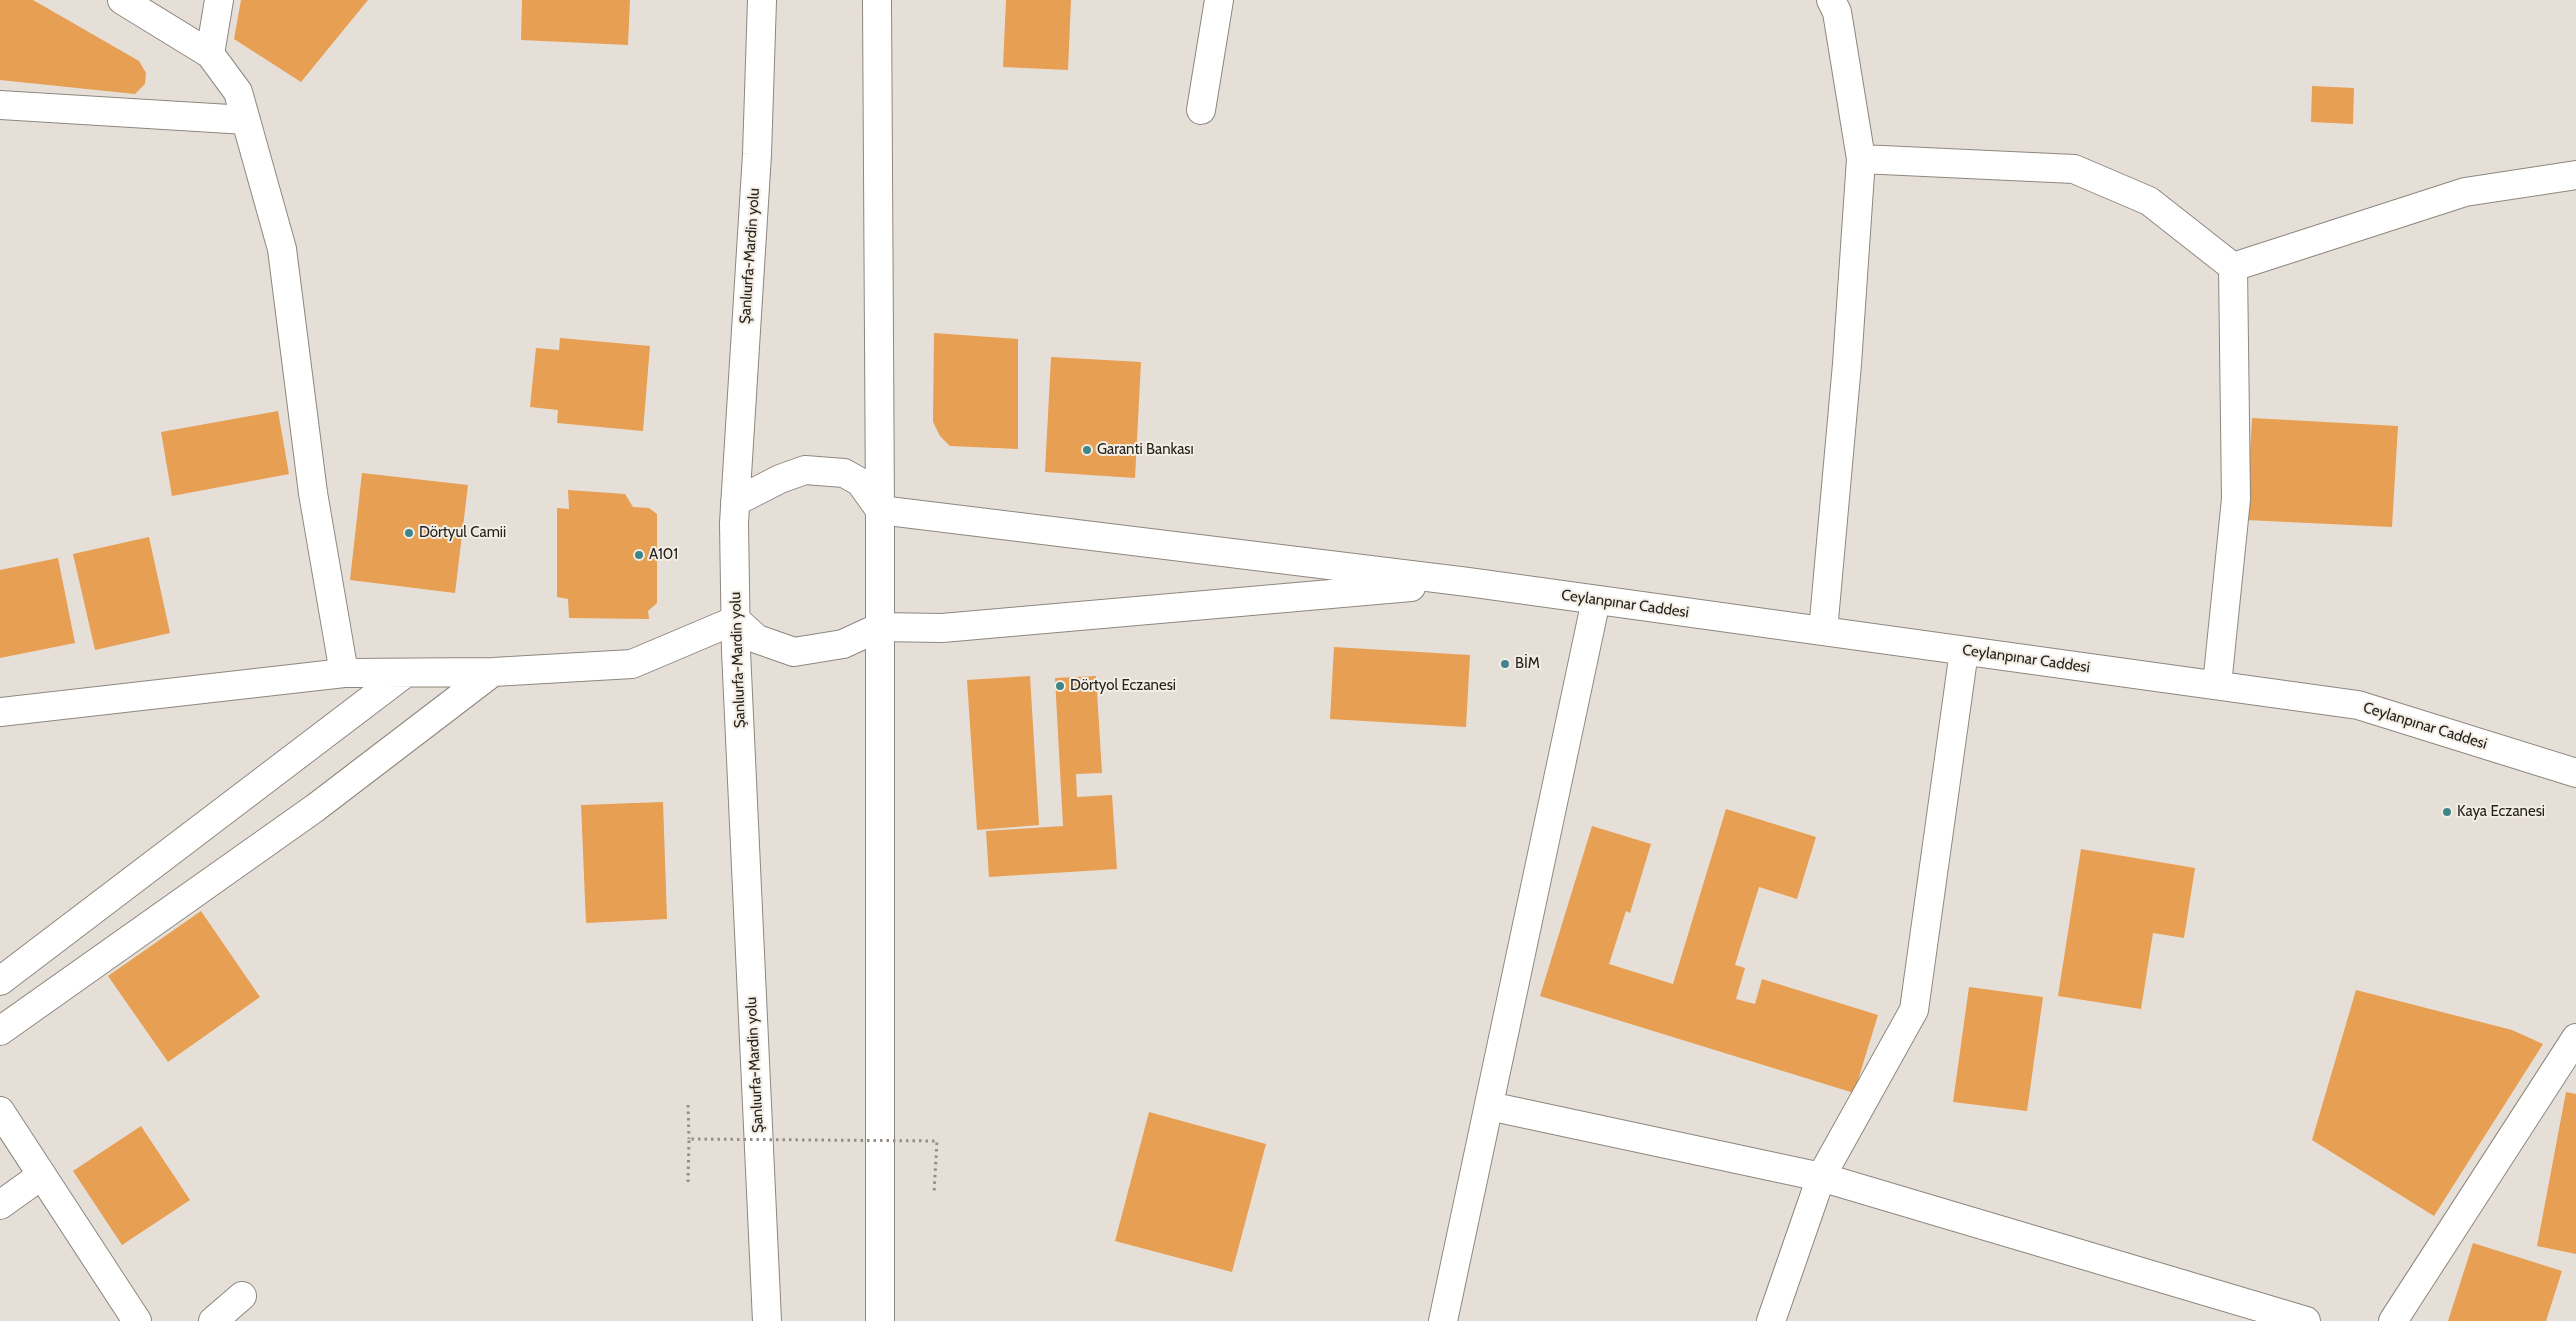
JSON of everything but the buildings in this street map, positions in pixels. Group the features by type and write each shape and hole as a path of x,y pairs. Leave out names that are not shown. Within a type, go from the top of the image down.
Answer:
{"main road":[{"path":"122,0 210,54 238,92 282,249 313,493 344,673"},
{"path":"210,54 219,0"},
{"name":"Şanlıurfa-Mardin yolu","path":"762,0 757,154 735,502 736,620 766,1319"},
{"path":"877,0 880,510 880,1321"},
{"path":"1201,110 1218,0"},
{"path":"1823,631 1847,364 1861,159 1837,12 1831,0"},
{"path":"0,105 246,120"},
{"path":"1861,159 2074,169 2150,201 2233,267"},
{"path":"2233,267 2465,192 2576,175"},
{"path":"2217,685 2236,499 2233,267"},
{"path":"735,502 780,479 806,470 844,473 860,482 880,510 1468,582"},
{"path":"0,712 344,673 493,672 632,664 736,620 757,639 794,652 843,644 880,627 942,628 1468,582"},
{"name":"Ceylanpınar Caddesi","path":"1468,582 2358,705 2576,773"},
{"path":"1443,1321 1596,600"},
{"path":"1771,1321 1821,1177 1914,1010 1964,651"},
{"path":"0,1031 316,808 493,672"},
{"path":"0,981 404,674"},
{"path":"2393,1321 2576,1038"},
{"path":"1489,1106 1821,1177 2306,1321"},
{"path":"0,1111 137,1321"},
{"path":"0,1206 42,1175"},
{"path":"213,1321 242,1296"}],"path":[{"path":"688,1105 688,1182"},
{"path":"689,1139 937,1141 934,1193"}],"place":[{"name":"Garanti Bankası","path":"1087,450"},
{"name":"Dörtyul Camii","path":"409,533"},
{"name":"A101","path":"639,555"},
{"name":"BİM","path":"1505,664"},
{"name":"Dörtyol Eczanesi","path":"1060,686"},
{"name":"Kaya Eczanesi","path":"2447,812"}]}
